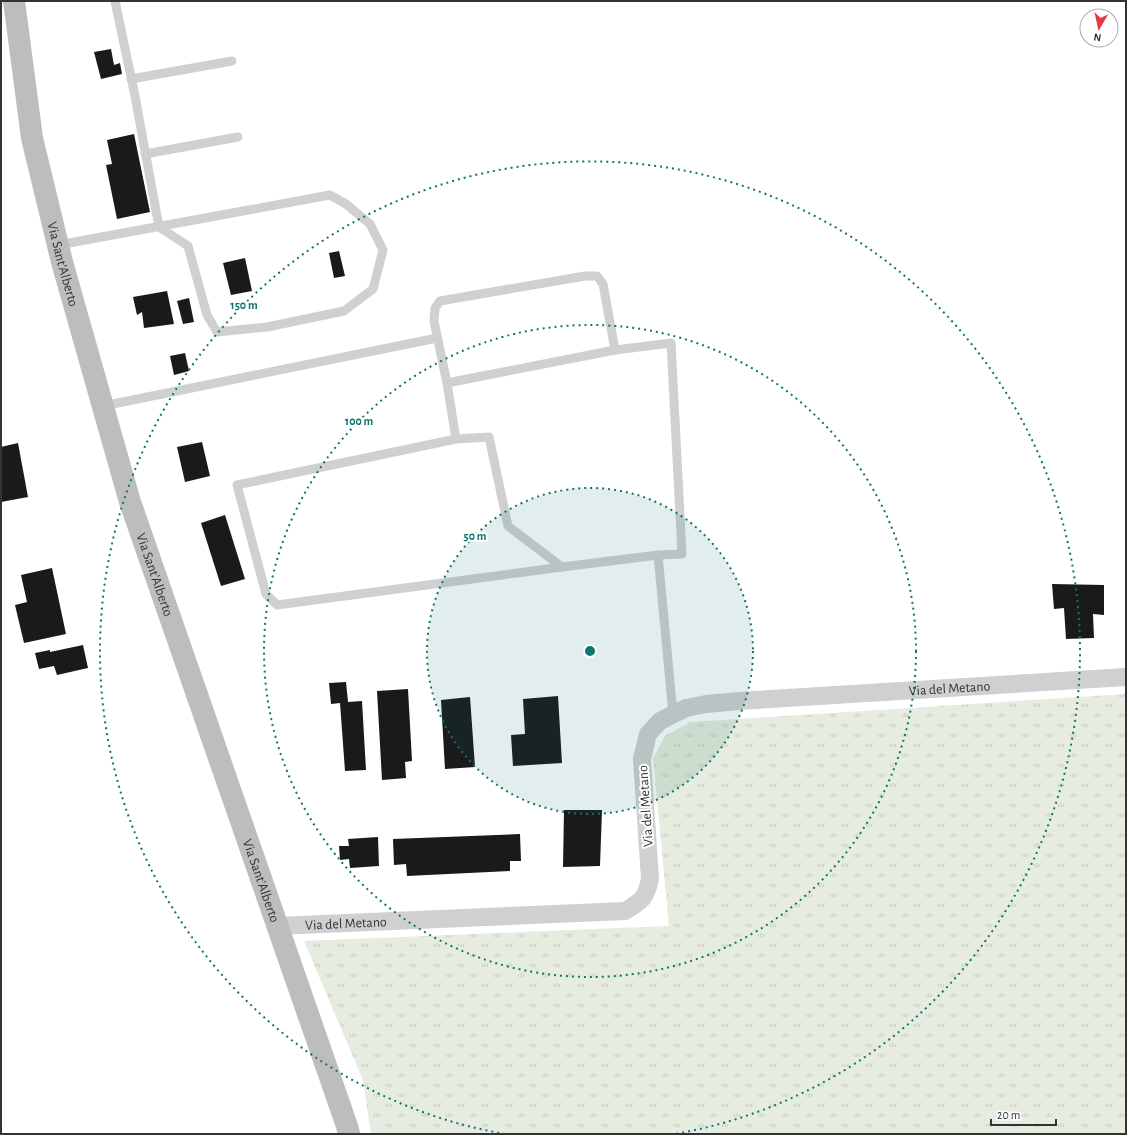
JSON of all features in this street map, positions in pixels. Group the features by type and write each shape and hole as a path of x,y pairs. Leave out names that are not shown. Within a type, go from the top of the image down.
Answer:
{"main road":[{"name":"Via Sant'Alberto","path":"14,1 32,138 58,245 130,502 349,1134"}],"street":[{"name":"Via del Metano","path":"277,926 625,911 638,904 647,894 650,879 642,759 648,734 660,720 686,708 739,701 1126,677"}],"lane":[{"path":"58,245 159,227 330,195 346,204 370,224 383,250 373,289 344,311 267,327 217,332 207,315 188,246 159,227 115,1"},
{"path":"131,79 232,61"},
{"path":"146,154 238,137"},
{"path":"456,439 447,383 434,321 435,308 440,301 585,276 597,276 603,284 615,350"},
{"path":"103,406 437,338"},
{"path":"447,383 615,350 671,343 682,554 658,555 562,567 276,605 266,594 237,485 456,439 489,437 508,526 562,567"},
{"path":"658,555 673,714"}],"green space":[{"path":"1126,694 1126,1134 371,1134 363,1080 304,941 669,926 653,758 665,736 690,722"}],"building":[{"path":"111,49 114,65 120,63 122,74 101,79 94,52"},
{"path":"134,134 150,212 117,219 106,165 112,164 107,140"},
{"path":"339,251 345,276 334,278 329,253"},
{"path":"245,258 252,291 231,295 223,263"},
{"path":"167,291 174,324 144,328 142,312 137,315 133,297"},
{"path":"189,298 194,322 183,324 177,301"},
{"path":"185,353 189,371 174,375 170,356"},
{"path":"202,442 210,476 185,482 177,447"},
{"path":"18,443 28,497 1,502 1,447"},
{"path":"225,515 245,579 221,586 201,523"},
{"path":"52,568 66,634 24,643 15,605 27,602 21,575"},
{"path":"1052,584 1104,585 1104,615 1093,614 1094,638 1066,639 1064,608 1054,609"},
{"path":"83,645 88,668 57,675 54,666 39,669 35,653 50,650 50,652"},
{"path":"346,682 348,702 362,701 366,770 345,771 340,703 331,704 329,683"},
{"path":"408,689 412,761 405,762 406,778 382,780 377,691"},
{"path":"558,696 562,763 513,766 511,735 525,734 523,699"},
{"path":"470,697 475,767 445,769 441,700"},
{"path":"564,810 602,810 600,866 563,867"},
{"path":"520,834 521,861 510,861 510,871 407,876 406,864 394,865 393,839"},
{"path":"378,837 379,866 350,868 349,859 340,860 339,846 349,846 348,839"}]}
